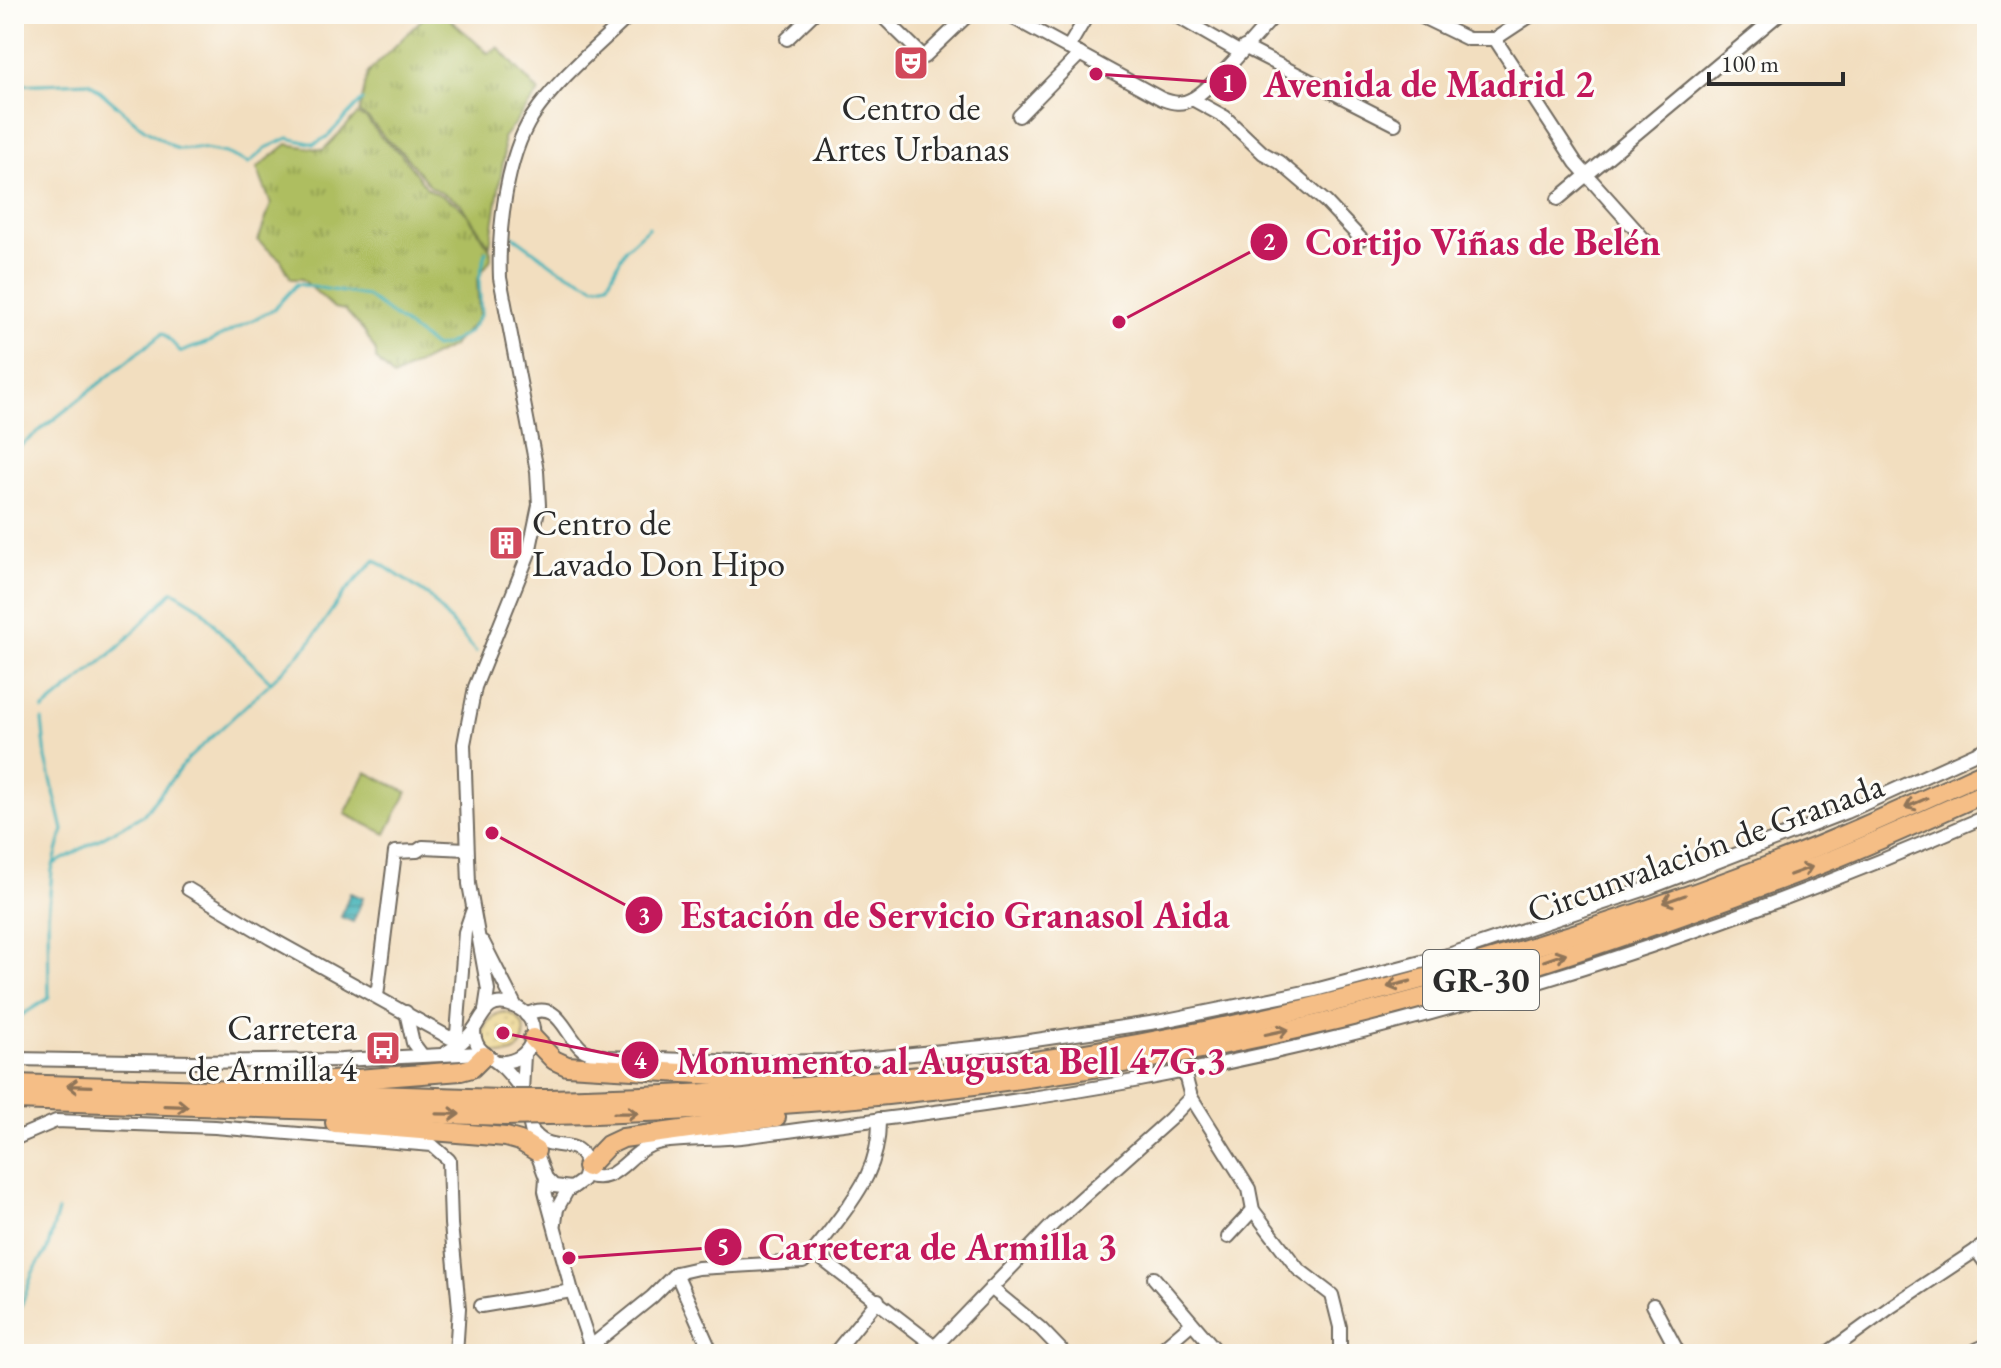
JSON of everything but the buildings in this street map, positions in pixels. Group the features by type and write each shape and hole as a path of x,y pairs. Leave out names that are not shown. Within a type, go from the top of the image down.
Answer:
{"highway":[{"name":"Circunvalación de Granada","path":"548,1107 924,1076 1137,1043 1302,1008 1507,954 1761,869 1987,771"},
{"name":"Circunvalación de Granada","path":"14,1100 234,1099 503,1107 735,1108 891,1095 1078,1070 1178,1053 1398,1003 1512,972 1694,911 1818,865 1987,792"},
{"path":"533,1038 554,1060 567,1066 707,1076 812,1078 841,1084"},
{"path":"488,1057 472,1068 461,1071 261,1085 234,1099 253,1116 506,1137 527,1144 541,1165"},
{"name":"Circunvalación de Granada","path":"14,1084 234,1099"},
{"path":"586,1171 608,1145 623,1138 865,1105 891,1095"}],"street":[{"path":"442,1054 460,1044 485,1010 488,990 473,909 467,849 464,744 470,704 529,553 539,505 535,460 500,278 499,256 512,166 524,133 545,100 631,14"},
{"path":"787,39 813,14"},
{"path":"880,14 924,57 969,14"},
{"path":"1006,14 1176,104 1192,99 1276,14"},
{"path":"1019,116 1074,51 1088,14"},
{"path":"1173,14 1395,124"},
{"path":"1416,14 1468,39 1495,39 1533,14"},
{"path":"1558,199 1779,14"},
{"path":"1495,39 1585,175 1652,248"},
{"path":"1192,99 1225,117 1263,153 1279,162 1326,202 1361,239"},
{"path":"485,1010 502,1004 521,1011 557,1016 584,1050 607,1057 737,1062 843,1061 1002,1045 1157,1022 1315,990 1448,955 1649,888 1846,812 1987,748"},
{"path":"586,1171 594,1178 609,1177 640,1149 658,1142 743,1137 1132,1081 1337,1037 1638,951 1879,863 1987,816"},
{"path":"377,996 395,852 417,851 423,847 467,849"},
{"path":"188,889 450,1038 457,1034 465,932 473,909"},
{"path":"477,928 521,1011 531,1022 533,1038 524,1055 522,1091 545,1191 592,1351"},
{"path":"406,1012 413,1043 422,1055"},
{"path":"397,1057 406,1046 408,1028"},
{"path":"474,1029 477,1046 522,1091"},
{"path":"14,1051 21,1059 194,1062 442,1054 511,1062 524,1055"},
{"path":"1184,1071 1191,1097 1249,1189 1253,1210 1298,1269 1332,1295 1340,1327 1340,1354"},
{"path":"814,1253 878,1300 936,1351 1036,1242 1191,1097"},
{"path":"576,1354 592,1351 676,1273 698,1268 803,1262 814,1253 864,1185 878,1145 879,1119"},
{"path":"14,1139 56,1121 215,1127 432,1145 449,1160 459,1308 456,1354"},
{"path":"531,1129 540,1141 556,1147"},
{"path":"541,1165 546,1155 562,1145 576,1148 584,1155 586,1171 580,1183 568,1189 557,1209 555,1224"},
{"path":"541,1165 554,1186 568,1189"},
{"path":"1228,1237 1253,1210"},
{"path":"1826,1354 1982,1246 1987,1265"},
{"path":"676,1273 712,1354"},
{"path":"1154,1278 1219,1354"},
{"path":"991,1288 1041,1329 1065,1354"},
{"path":"481,1306 572,1291"},
{"path":"834,1354 878,1300"},
{"path":"1653,1305 1679,1354"},
{"path":"1156,1354 1192,1323"},
{"path":"1967,1354 1987,1345"}],"green space":[{"path":"427,14 444,14 488,53 498,47 539,92 503,138 504,156 490,246 460,203 430,186 403,153 359,113 368,73"},
{"path":"357,115 366,118 381,137 400,153 427,188 457,204 467,214 491,251 491,259 477,280 479,318 451,347 393,377 376,359 376,352 364,331 345,310 334,308 302,279 291,279 281,260 258,241 271,204 257,168 287,144 323,150"},
{"path":"366,772 407,792 386,834 345,814"}],"sand":[{"path":"504,1012 514,1015 524,1029 522,1044 509,1054 492,1051 486,1046 483,1033 490,1020"}],"water":[{"path":"350,893 363,898 353,922 341,917"}],"waterway":[{"path":"14,85 89,82 143,128 177,149 199,148 226,153 249,163 266,148 288,138 314,144 327,137 362,100"},
{"path":"513,236 554,266 595,286 608,283 626,248 649,227"},
{"path":"14,451 163,333 181,352 209,342 274,309 297,284 367,296 435,347 446,345 469,332 481,314 479,280 486,251"},
{"path":"43,710 118,648 173,591 201,608 223,635 271,682 308,645 343,594 375,560 429,596 476,652"},
{"path":"54,864 143,815 188,759 269,684"},
{"path":"14,1020 49,998 48,916 52,870 63,830 46,758 42,720"},
{"path":"14,1326 33,1272 47,1250 58,1211"}],"place":[{"name":"Centro de Artes Urbanas","path":"911,63"},
{"name":"Avenida de Madrid 2","path":"1096,74"},
{"name":"Cortijo Viñas de Belén","path":"1119,322"},
{"name":"Centro de Lavado Don Hipo","path":"506,543"},
{"name":"Estación de Servicio Granasol Aida","path":"492,833"},
{"name":"Monumento al Augusta Bell 47G.3","path":"503,1033"},
{"name":"Carretera de Armilla 4","path":"383,1048"},
{"name":"Carretera de Armilla 3","path":"569,1258"}]}
